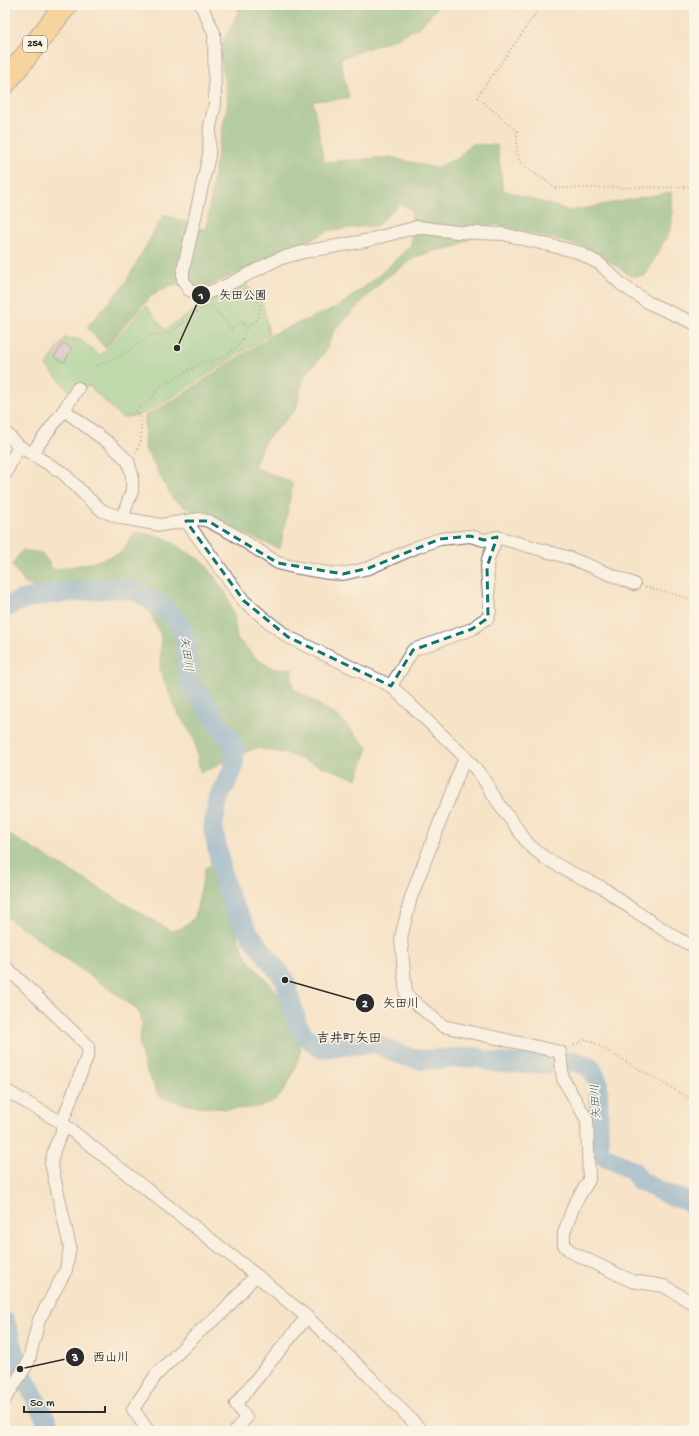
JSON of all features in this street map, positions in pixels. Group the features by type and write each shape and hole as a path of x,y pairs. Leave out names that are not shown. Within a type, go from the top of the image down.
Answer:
{"highway":[{"name":"254","path":"5,83 66,5"}],"street":[{"path":"201,5 214,33 215,104 210,126 208,155 198,206 185,259 183,280 189,290 204,294 278,259 338,245 365,241 417,228 457,232 503,234 578,252 600,264 622,285 649,303 694,323"},
{"path":"32,453 64,410 78,388"},
{"path":"64,410 110,444 128,461 132,475 132,491 122,518"},
{"path":"5,432 19,446 63,472 92,502 103,511 122,518 161,525 199,519 212,523 233,534 278,563 315,571 343,574 369,568 417,547 440,539 470,536 484,540 497,537 570,558 634,584"},
{"path":"5,474 19,446"},
{"path":"186,521 244,601 265,620 288,637 391,686 465,757 480,774 525,839 545,858 603,888 678,939 694,946"},
{"path":"391,686 413,650 472,628 482,620 488,618 490,611 487,567 488,559 497,537"},
{"path":"465,757 411,897 401,938 406,995 444,1026 560,1052 563,1079 587,1120 589,1180 574,1205 564,1233 564,1245 570,1252 632,1281 664,1286 694,1304"},
{"path":"5,966 88,1046 88,1054 62,1123 62,1132 55,1147 51,1163 70,1247 66,1270 39,1320 28,1363 5,1399"},
{"path":"5,1090 62,1123 256,1275 307,1317 368,1375 422,1431"},
{"path":"148,1431 133,1409 156,1375 200,1331 223,1312 256,1275"},
{"path":"235,1431 246,1418 236,1404 307,1317"}],"path":[{"path":"540,5 539,9 477,97 517,131 517,154 521,164 556,188 694,188"},
{"path":"129,464 139,450 141,441 141,418 136,411 153,397 160,386 204,362 209,362 224,356 242,341 244,331 258,318 260,309 254,296 237,279"},
{"path":"96,366 117,358 151,335 170,332 202,308 212,305 230,329 242,322 247,328"},
{"path":"634,584 694,600"},
{"path":"560,1052 587,1039 694,1100"}],"highlighted area":[{"path":"186,521 208,521 278,563 343,574 369,568 440,539 470,536 484,540 497,537 487,567 488,618 472,629 413,650 391,686 288,637 244,601"}],"green space":[{"path":"238,5 439,5 421,26 394,39 340,59 349,98 313,101 324,162 391,157 435,168 458,158 471,144 497,145 503,190 570,211 671,192 673,212 671,229 645,276 631,276 589,248 493,224 456,247 434,251 416,257 383,280 334,331 325,352 304,377 296,409 265,441 254,467 293,483 280,549 193,512 173,499 144,447 145,416 177,398 273,334 339,306 376,278 411,245 412,210 400,204 376,226 331,230 207,287 171,285 152,295 105,348 87,327 124,285 164,214 206,230 216,160 228,101 219,48 238,13"},
{"path":"242,280 263,305 269,334 170,399 143,414 122,418 89,386 71,393 46,366 65,338 79,339 100,356 146,306 165,330 201,305"},
{"path":"135,532 163,537 205,563 227,595 234,615 237,638 256,658 274,669 292,668 293,688 340,718 368,748 357,779 290,755 257,748 226,759 213,768 200,772 194,738 177,712 160,671 161,636 150,613 120,583 95,579 37,588 25,584 12,565 22,550 42,553 54,570 94,562 121,553"},
{"path":"5,832 171,931 182,928 195,917 205,868 216,863 227,869 234,886 231,913 238,938 248,960 275,989 301,1049 290,1080 279,1097 262,1106 223,1109 189,1105 159,1096 145,1068 139,1044 142,1023 137,1009 5,916"}],"building":[{"path":"63,343 72,348 64,363 54,357"}],"waterway":[{"name":"矢田川","path":"5,608 18,601 44,595 113,588 134,590 166,609 180,625 186,644 188,677 193,688 231,740 235,750 233,769 218,799 213,828 224,881 231,901 248,932 285,980 297,1024 305,1036 320,1048 375,1043 401,1055 421,1060 475,1057 497,1063 554,1064 574,1061 591,1068 598,1082 599,1153 633,1171 640,1181 671,1196 694,1203"},
{"path":"5,1321 20,1369 52,1431"}],"place":[{"name":"矢田公園","path":"177,348"},
{"name":"矢田川","path":"285,980"},
{"name":"西山川","path":"20,1369"}],"district":[{"name":"吉井町矢田","path":"349,1039"}]}
